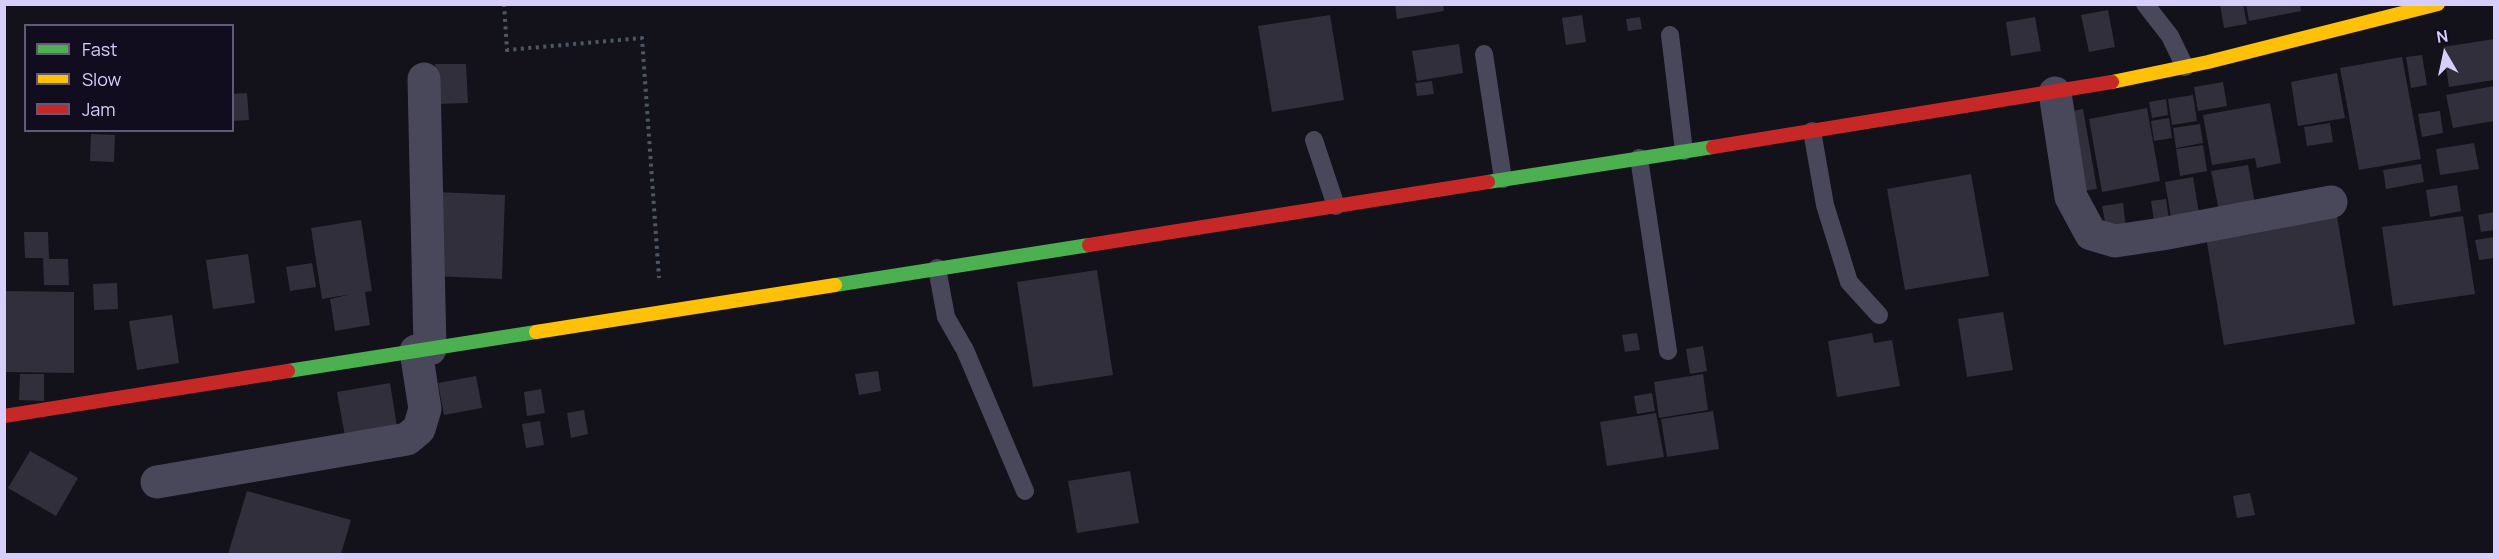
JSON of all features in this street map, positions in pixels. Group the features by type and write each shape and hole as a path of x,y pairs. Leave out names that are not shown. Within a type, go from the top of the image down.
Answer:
{"street":[{"path":"4,416 2055,93 2185,67 2438,4"},
{"path":"157,482 407,439 419,429 424,409 424,78"},
{"path":"2055,93 2071,196 2091,234 2115,241 2331,202"}],"lane":[{"path":"2145,4 2170,36 2185,67"},
{"path":"1670,35 1684,151"},
{"path":"1484,54 1503,179"},
{"path":"1812,131 1825,205 1849,282 1879,315"},
{"path":"1314,140 1336,206"},
{"path":"1639,158 1668,351"},
{"path":"937,268 946,317 965,350 1025,491"}],"path":[{"path":"504,4 507,50 642,38 662,312"}],"building":[{"path":"1395,4 1443,4 1444,11 1397,19"},
{"path":"2220,4 2243,4 2247,24 2224,28"},
{"path":"2246,4 2300,4 2301,11 2249,21"},
{"path":"2108,10 2115,47 2089,52 2081,15"},
{"path":"1330,15 1344,100 1272,112 1258,26"},
{"path":"1582,15 1586,42 1566,45 1562,18"},
{"path":"1640,17 1642,29 1628,31 1626,19"},
{"path":"2035,17 2041,51 2011,56 2006,22"},
{"path":"2494,39 2494,80 2449,87 2443,47"},
{"path":"1459,44 1463,73 1417,81 1412,51"},
{"path":"2422,55 2427,85 2411,88 2406,57"},
{"path":"2402,57 2421,159 2359,170 2340,68"},
{"path":"435,64 466,64 468,103 436,104"},
{"path":"2337,73 2345,118 2298,126 2291,82"},
{"path":"1432,81 1434,94 1417,96 1415,83"},
{"path":"2223,82 2227,106 2198,111 2194,87"},
{"path":"2494,86 2494,121 2453,128 2446,95"},
{"path":"247,93 249,120 234,121 234,94"},
{"path":"2193,95 2197,121 2172,125 2168,99"},
{"path":"2166,99 2168,115 2152,118 2149,102"},
{"path":"2270,103 2281,163 2257,168 2255,158 2212,165 2203,115"},
{"path":"2147,108 2160,181 2102,192 2089,119"},
{"path":"2083,109 2097,189 2076,192 2062,113"},
{"path":"2440,111 2443,133 2422,137 2418,114"},
{"path":"2169,118 2172,138 2154,141 2151,121"},
{"path":"2330,123 2333,142 2307,146 2304,127"},
{"path":"2200,124 2203,143 2176,148 2173,128"},
{"path":"91,134 115,135 114,162 90,161"},
{"path":"2474,143 2479,169 2440,175 2436,149"},
{"path":"2203,145 2207,171 2180,176 2176,149"},
{"path":"2421,164 2424,182 2386,189 2383,170"},
{"path":"2248,165 2255,204 2219,211 2211,171"},
{"path":"1971,174 1989,276 1905,290 1887,189"},
{"path":"2193,177 2199,213 2171,218 2165,182"},
{"path":"2457,185 2461,211 2430,217 2426,190"},
{"path":"436,192 505,195 502,279 433,276"},
{"path":"2166,199 2169,219 2154,221 2151,201"},
{"path":"2123,203 2126,228 2107,231 2102,206"},
{"path":"2494,212 2494,230 2481,232 2478,215"},
{"path":"2337,216 2355,324 2224,345 2206,237"},
{"path":"2463,216 2475,294 2393,306 2382,227"},
{"path":"361,220 372,291 365,292 370,325 335,331 330,299 352,294 322,299 311,228"},
{"path":"24,232 48,232 49,259 68,259 69,285 44,285 43,258 25,258"},
{"path":"2494,237 2494,258 2479,260 2475,240"},
{"path":"248,254 255,303 213,309 206,260"},
{"path":"312,263 316,287 290,291 286,267"},
{"path":"1097,270 1113,375 1033,387 1017,282"},
{"path":"117,283 118,309 94,310 93,284"},
{"path":"5,291 74,292 74,373 5,372"},
{"path":"2003,312 2013,370 1967,377 1958,319"},
{"path":"172,315 179,363 137,370 129,321"},
{"path":"1637,333 1640,350 1625,352 1622,335"},
{"path":"1872,333 1874,343 1892,340 1900,386 1837,397 1828,341"},
{"path":"1703,346 1707,371 1690,374 1686,349"},
{"path":"878,371 881,391 859,395 855,374"},
{"path":"20,374 44,374 44,401 19,400"},
{"path":"1703,374 1708,410 1659,418 1654,382"},
{"path":"476,376 482,408 444,415 438,383"},
{"path":"390,383 398,433 346,442 337,392"},
{"path":"541,389 545,413 527,416 524,392"},
{"path":"1652,393 1655,411 1637,414 1634,396"},
{"path":"584,410 588,434 571,438 567,413"},
{"path":"1713,411 1719,449 1667,457 1661,419"},
{"path":"1656,413 1664,457 1607,466 1600,422"},
{"path":"540,421 544,445 526,448 522,424"},
{"path":"30,451 78,478 56,516 8,488"},
{"path":"1130,471 1139,523 1077,533 1068,481"},
{"path":"247,491 351,520 341,554 228,554"},
{"path":"2250,493 2255,515 2237,518 2233,496"}],"traffic: fast":[{"path":"1488,182 1713,147"},
{"path":"835,285 1089,245"},
{"path":"288,371 536,332"}],"traffic: slow":[{"path":"2112,82 2208,62 2438,4"},
{"path":"536,332 835,285"}],"traffic: jam":[{"path":"1713,147 2112,82"},
{"path":"1089,245 1488,182"},
{"path":"4,416 288,371"}]}
